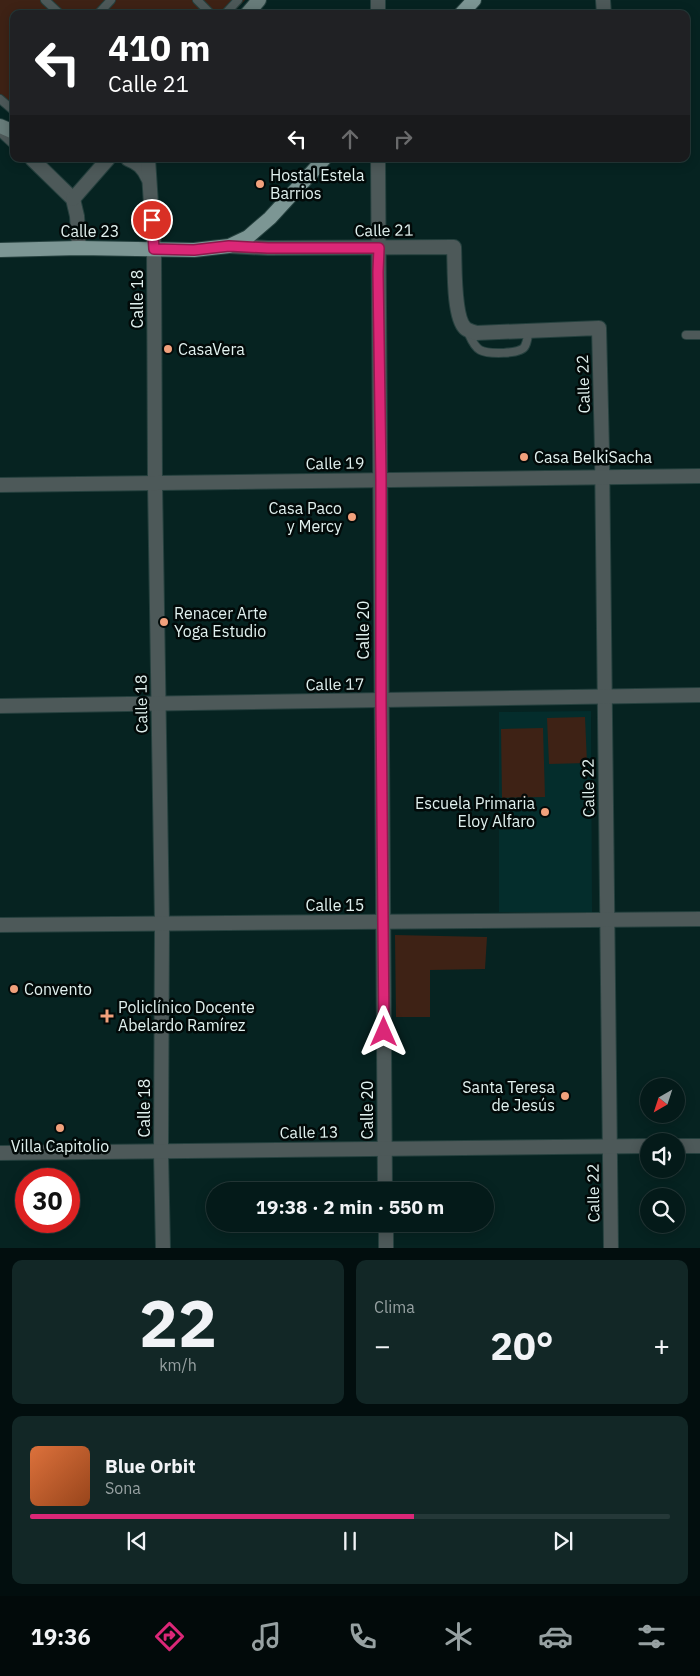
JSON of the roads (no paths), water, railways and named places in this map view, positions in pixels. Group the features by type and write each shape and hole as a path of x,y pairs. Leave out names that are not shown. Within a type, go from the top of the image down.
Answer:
{"main road":[{"path":"250,10 259,0"},
{"path":"465,10 474,0"},
{"name":"Calle 23","path":"0,250 79,248 194,250 229,246 248,237 270,218 321,162"}],"street":[{"path":"0,127 10,137"},
{"path":"35,162 73,199 77,216 79,248"},
{"path":"73,199 105,162"},
{"path":"136,162 144,169 149,181"},
{"name":"Calle 18","path":"148,162 154,249 155,483 162,923 161,1152 163,1248"},
{"name":"Calle 20","path":"378,162 385,1182"},
{"name":"Calle 21","path":"229,246 268,248 454,246 457,311 461,323 467,330"},
{"name":"Calle 22","path":"528,331 599,328 611,1248"},
{"path":"467,330 476,332 528,331"},
{"name":"Calle 19","path":"0,485 700,476"},
{"name":"Calle 17","path":"0,706 700,695"},
{"name":"Calle 15","path":"0,924 700,919"},
{"name":"Calle 13","path":"0,1153 640,1146"},
{"path":"685,1146 700,1146"},
{"path":"386,1232 386,1248"}],"lane":[{"path":"45,0 56,10"},
{"path":"102,10 111,0"},
{"path":"197,0 208,10"},
{"path":"229,10 238,0"},
{"name":"Calle 21","path":"467,330 479,350 485,352 516,353 525,346 528,331"},
{"path":"686,335 700,335"}],"place":[{"name":"Hostal Estela Barrios","path":"260,184"},
{"name":"CasaVera","path":"168,349"},
{"name":"Casa BelkiSacha","path":"524,457"},
{"name":"Casa Paco y Mercy","path":"352,517"},
{"name":"Renacer Arte Yoga Estudio","path":"164,622"},
{"name":"Escuela Primaria Eloy Alfaro","path":"545,812"},
{"name":"Convento","path":"14,989"},
{"name":"Policlínico Docente Abelardo Ramírez","path":"107,1016"},
{"name":"Santa Teresa de Jesús","path":"565,1096"},
{"name":"Villa Capitolio","path":"60,1128"}]}
